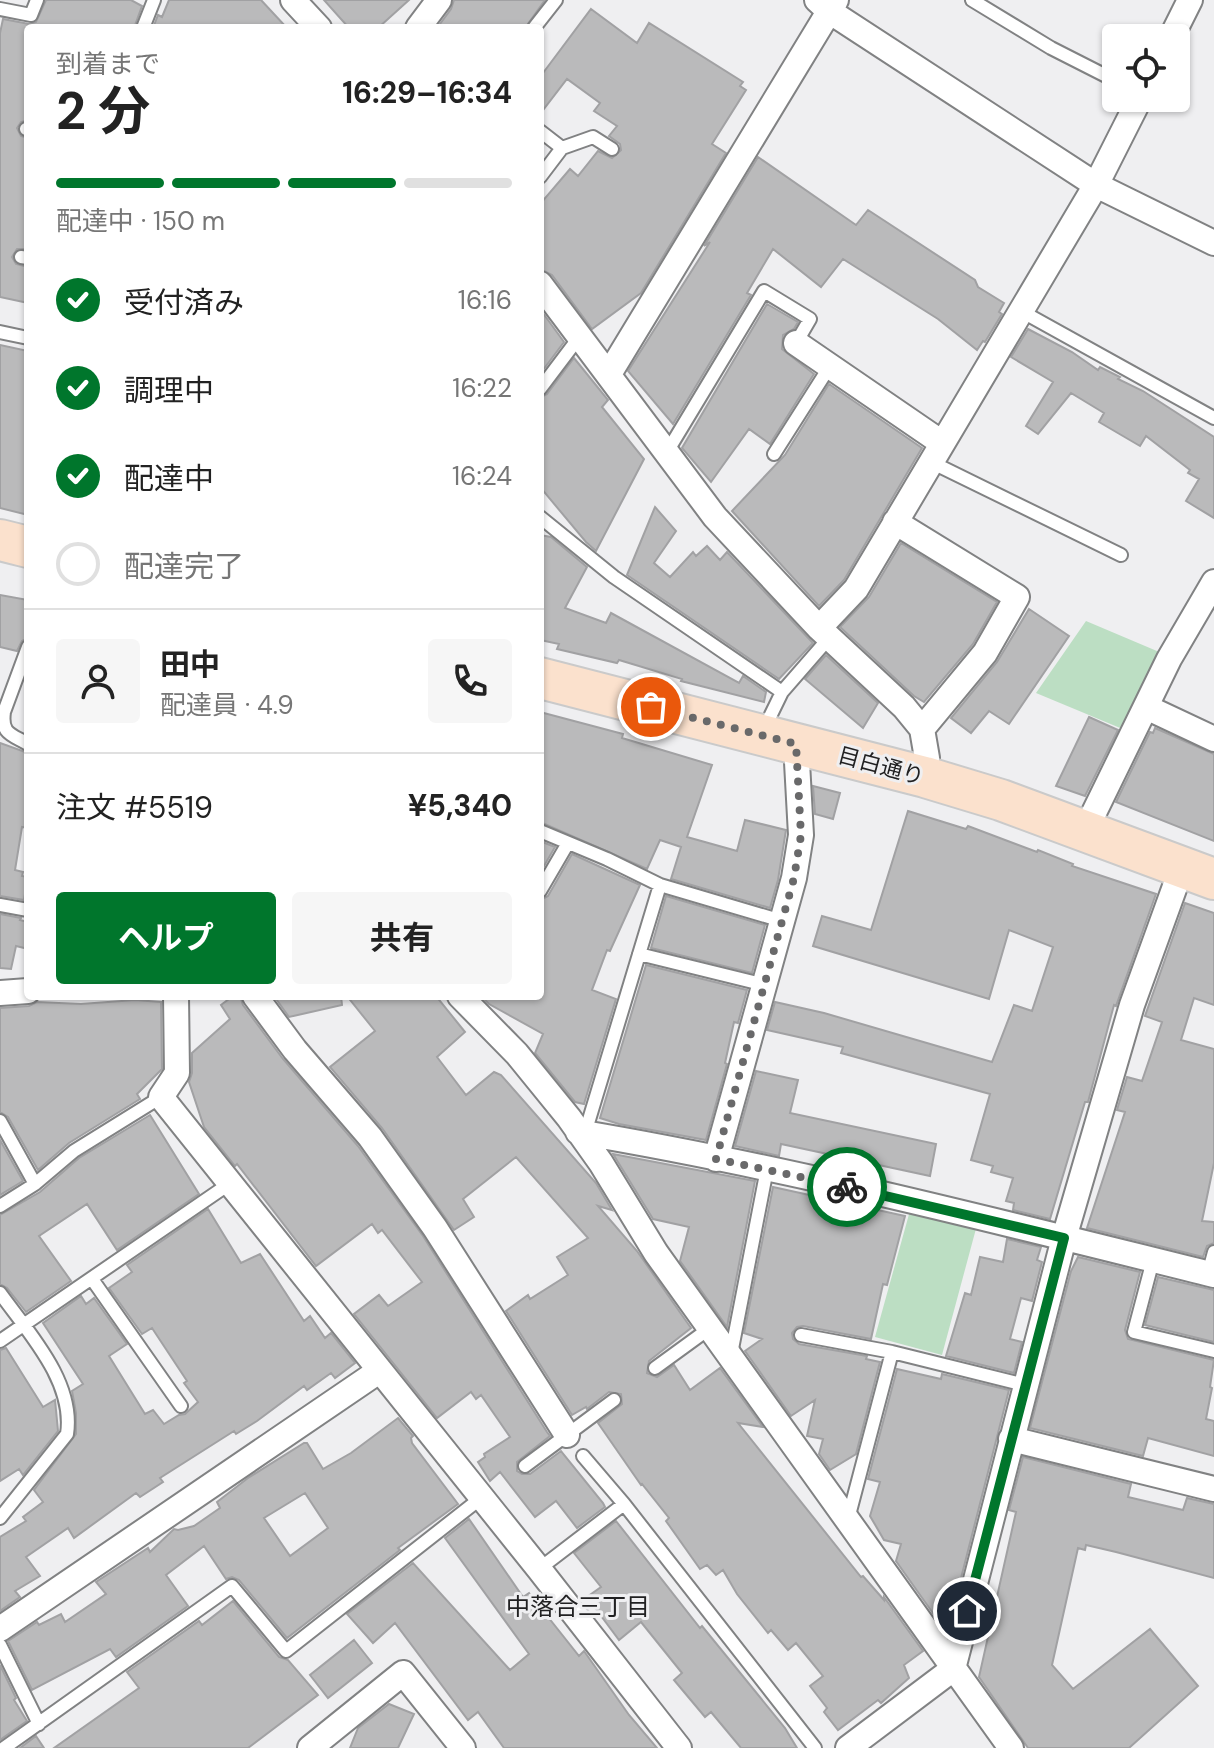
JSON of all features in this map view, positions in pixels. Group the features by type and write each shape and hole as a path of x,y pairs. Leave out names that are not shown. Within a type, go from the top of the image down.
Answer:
{"main road":[{"path":"0,540 24,546"},
{"name":"目白通り","path":"544,679 925,777 1001,800 1198,873"}],"street":[{"path":"293,0 315,24"},
{"path":"421,24 439,0"},
{"path":"1178,24 1190,0"},
{"path":"609,374 827,4 1096,185 1214,243"},
{"path":"824,633 856,589 1096,185 1133,112"},
{"path":"544,289 715,517 824,633 904,707 922,729 927,758 925,777"},
{"path":"796,343 830,366 937,453"},
{"path":"895,522 1017,597 985,653 922,729"},
{"path":"1085,831 1169,659 1211,594"},
{"path":"1146,707 1214,739"},
{"path":"716,1159 792,889 801,835 778,740"},
{"path":"848,1748 953,1669 1064,1238 1132,1005 1198,873"},
{"path":"0,993 24,991"},
{"path":"176,1000 177,1073 161,1097 379,1371 486,1495 539,1569 679,1748"},
{"path":"258,1000 295,1050 370,1137 435,1228 567,1435"},
{"path":"464,1000 517,1054 582,1132 656,1253 1011,1748"},
{"path":"582,1132 767,1169 1153,1260 1212,1267"},
{"path":"0,1629 379,1371"},
{"path":"1011,1439 1214,1489"},
{"path":"310,1748 403,1673 463,1748"}],"lane":[{"path":"0,9 31,15 37,0"},
{"path":"145,24 154,0"},
{"path":"537,24 556,0"},
{"path":"972,0 1051,48 1102,74"},
{"path":"544,134 562,148"},
{"path":"544,172 562,148 593,137 612,149"},
{"path":"667,452 764,291 810,319 796,343"},
{"path":"1021,311 1214,418"},
{"path":"0,332 24,337"},
{"path":"544,384 580,336"},
{"path":"774,454 830,366"},
{"path":"937,453 1121,555"},
{"path":"544,520 614,577 782,692"},
{"path":"778,740 782,692 824,633"},
{"path":"24,657 2,712 5,730 24,742"},
{"path":"544,833 660,885 782,921"},
{"path":"544,884 568,843"},
{"path":"582,1132 660,885"},
{"path":"0,905 24,909"},
{"path":"639,954 765,985"},
{"path":"0,1206 35,1184 74,1151 161,1097"},
{"path":"0,1121 35,1184"},
{"path":"730,1357 767,1169"},
{"path":"0,1341 229,1184"},
{"path":"1153,1260 1134,1332 1214,1351"},
{"path":"92,1279 181,1406"},
{"path":"0,1293 57,1380 69,1421 67,1434 0,1518"},
{"path":"655,1368 710,1328"},
{"path":"801,1335 892,1352 1025,1385"},
{"path":"847,1520 892,1352"},
{"path":"525,1466 614,1400"},
{"path":"583,1456 815,1748"},
{"path":"4,1748 232,1586 286,1651 486,1495"},
{"path":"539,1569 624,1504"},
{"path":"0,1645 39,1724"}],"green space":[{"path":"1086,621 1164,654 1125,730 1036,693"},
{"path":"911,1207 977,1225 942,1355 875,1337"}],"building":[{"path":"46,0 131,0 142,6 135,24 29,24 36,22"},
{"path":"169,0 261,0 283,24 155,24 158,15 162,17"},
{"path":"324,0 409,0 382,24 345,24"},
{"path":"454,0 545,0 528,24 440,24"},
{"path":"591,9 637,43 649,23 743,82 740,86 746,90 712,144 726,153 641,293 592,329 552,275 544,271 544,199 570,169 578,176 598,151 612,158 621,150 620,144 609,136 617,126 594,111 600,103 567,79 544,109 544,72"},
{"path":"3,19 29,24 24,24 24,121 17,128 24,137 24,249 17,249 12,257 16,264 24,266 24,302 0,297 0,33"},
{"path":"758,157 856,225 868,210 975,280 978,287 1004,303 999,312 1002,314 985,342 977,350 938,319 843,259 821,287 773,249 747,293 751,295 673,424 628,371 710,242 704,246"},
{"path":"767,304 798,322 794,329 783,335 782,349 814,374 770,444 749,429 711,482 682,448"},
{"path":"544,314 564,342 544,369"},
{"path":"1028,329 1098,370 1100,367 1120,377 1118,379 1143,391 1214,437 1214,518 1186,501 1199,479 1188,473 1190,470 1146,436 1140,446 1099,422 1104,413 1071,393 1038,434 1026,426 1053,382 1011,357"},
{"path":"0,345 24,350 24,514 0,508"},
{"path":"574,358 608,400 602,407 644,459 596,551 544,492 544,396"},
{"path":"829,384 922,448 844,580 819,606 732,511 785,455"},
{"path":"655,507 676,531 654,563 670,577 693,552 696,556 707,546 720,560 727,552 813,643 779,679 627,575"},
{"path":"544,536 551,537 587,567 565,608 606,623 611,613 739,683 743,676 766,692 764,702 681,681 619,660 617,663 557,649 559,644 544,641"},
{"path":"901,543 997,602 973,644 924,702 840,627 869,597"},
{"path":"0,595 24,599 24,640 17,651 0,647"},
{"path":"1029,609 1069,636 1009,724 989,711 971,733 951,718 997,662"},
{"path":"826,655 878,703 863,728 805,679"},
{"path":"544,713 623,734 622,738 712,765 687,837 737,851 745,820 786,830 770,908 671,879 681,847 660,840 647,869 544,824"},
{"path":"1089,717 1118,730 1085,796 1056,786"},
{"path":"1155,728 1214,754 1214,841 1116,802 1150,732 1153,733"},
{"path":"0,743 24,752 24,827 15,870 23,872 24,900 0,896"},
{"path":"813,786 840,793 833,819 815,814"},
{"path":"908,811 966,829 968,826 1156,894 1114,1005 1088,1102 1085,1102 1050,1219 1013,1210 1014,1203 1006,1201 1013,1178 991,1172 993,1166 971,1160 990,1094 841,1053 843,1047 767,1030 775,1002 824,1013 992,1062 1014,1005 1032,1011 1053,947 1009,930 989,999 813,946 822,916 871,930"},
{"path":"544,843 555,847 544,866"},
{"path":"572,854 640,885 610,951 607,950 592,990 616,999 584,1104 575,1102 535,1053 543,1034 485,1000 544,1000 544,898"},
{"path":"666,896 765,925 752,973 651,948"},
{"path":"1185,903 1214,913 1214,1005 1194,998 1181,1040 1214,1049 1214,1163 1202,1221 1214,1222 1214,1243 1207,1246 1203,1257 1087,1228 1125,1112 1117,1110 1127,1077 1142,1081 1162,1022 1145,1016"},
{"path":"0,914 21,918 24,921 24,948 16,946 11,969 0,968"},
{"path":"646,965 747,990 738,1023 734,1022 727,1064 706,1140 600,1118"},
{"path":"135,1000 161,1002 162,1069 137,1094 140,1099 69,1143 38,1170 8,1117 0,1112 0,1008 29,1006 37,1002 81,1004"},
{"path":"228,1000 241,1000 283,1059 358,1146 423,1236 550,1436 517,1462 517,1471 530,1474 561,1451 603,1503 605,1507 577,1528 556,1501 535,1517 500,1472 490,1481 478,1462 485,1457 484,1454 510,1437 481,1395 476,1399 471,1392 437,1418 354,1314 379,1295 388,1306 422,1282 382,1230 378,1233 372,1224 316,1266 237,1164 235,1166 204,1127 189,1082 192,1053 230,1019 221,1005"},
{"path":"277,1000 341,1000 342,1005 289,1017"},
{"path":"350,1000 439,1000 465,1032 437,1057 466,1095 494,1072 501,1075 596,1183 612,1210 598,1206 637,1251 691,1328 649,1361 647,1373 657,1377 674,1365 690,1390 720,1368 763,1427 738,1423 861,1577 884,1600 884,1597 923,1651 904,1665 909,1678 881,1703 878,1700 838,1730 824,1712 827,1708 810,1686 823,1676 796,1643 788,1650 771,1630 768,1633 737,1594 723,1570 716,1575 707,1565 700,1569 666,1521 669,1518 641,1485 598,1423 622,1404 621,1394 609,1392 587,1409 572,1415 506,1311 528,1295 530,1299 568,1275 557,1257 588,1238 516,1157 463,1199 474,1217 454,1230 382,1128 330,1067 375,1031"},
{"path":"756,1071 798,1080 790,1113 936,1144 930,1176 781,1144 779,1156 735,1146"},
{"path":"150,1115 199,1194 117,1250 87,1204 39,1236 71,1281 26,1312 7,1288 0,1284 0,1215 40,1192 79,1158"},
{"path":"0,1140 23,1181 0,1195"},
{"path":"613,1154 755,1181 727,1327 680,1261 689,1227 653,1219"},
{"path":"773,1187 905,1216 887,1285 883,1284 871,1339 803,1326 792,1333 799,1344 867,1356 866,1359 880,1362 856,1454 830,1470 819,1454 823,1439 807,1436 815,1400 791,1416 745,1351 762,1339 744,1333"},
{"path":"208,1209 241,1263 260,1254 304,1321 310,1316 325,1338 331,1333 355,1363 335,1378 331,1373 307,1390 304,1386 257,1421 236,1434 234,1431 160,1478 163,1482 140,1497 136,1493 74,1538 68,1528 26,1557 40,1576 15,1591 20,1597 0,1611 0,1537 26,1521 23,1517 43,1502 34,1490 76,1434 72,1391 83,1384 43,1323 81,1296 86,1304 94,1298 127,1344 109,1356 145,1414 153,1410 164,1424 185,1414 198,1402 184,1383 187,1381 152,1328 142,1334 109,1288 132,1272 127,1265"},
{"path":"1007,1239 1041,1247 1037,1260 1042,1262 1032,1301 1021,1298 1010,1339 1022,1342 1014,1373 946,1356 965,1293 971,1295 980,1257 1003,1262"},
{"path":"1078,1257 1140,1272 1125,1330 1128,1339 1214,1360 1206,1419 1214,1421 1214,1456 1148,1438 1143,1456 1030,1428 1071,1271"},
{"path":"1158,1277 1214,1290 1214,1342 1145,1325"},
{"path":"6,1348 43,1407 55,1400 58,1431 23,1475 19,1469 0,1481 0,1350"},
{"path":"897,1369 941,1379 942,1374 1009,1390 947,1633 896,1561 901,1544 884,1540 870,1516 880,1482 868,1479"},
{"path":"398,1418 413,1436 412,1443 458,1504 287,1638 239,1580 232,1577 226,1579 204,1546 166,1575 188,1606 116,1657 110,1649 32,1690 8,1641 37,1622 39,1625 61,1614 65,1622 106,1594 96,1582 148,1548 150,1552 174,1529 194,1526 220,1508 217,1502 248,1478 304,1443 307,1443 323,1469 351,1453","holes":["305,1493 328,1528 290,1556 264,1518"]},
{"path":"1023,1457 1131,1484 1128,1497 1183,1510 1187,1498 1214,1504 1214,1578 1086,1545 1085,1550 1078,1548 1052,1665 1073,1689 1150,1629 1198,1686 1129,1748 1028,1748 979,1677 1016,1512 1009,1510"},
{"path":"469,1519 523,1597 529,1593 579,1656 584,1651 629,1715 657,1748 504,1748 478,1712 468,1720 395,1623 373,1643 347,1614 413,1563 510,1670 529,1654 445,1538"},
{"path":"616,1521 700,1628 702,1626 785,1728 797,1748 741,1748 711,1712 705,1717 674,1680 682,1673 641,1622 619,1640 587,1597 601,1587 574,1553"},
{"path":"233,1601 279,1657 288,1660 318,1695 248,1748 54,1748 139,1688 127,1672 199,1621 202,1625"},
{"path":"354,1640 372,1663 328,1698 310,1675"},
{"path":"0,1665 16,1698 14,1700 27,1721 0,1740"},
{"path":"389,1704 414,1714 398,1748 350,1748 358,1728"},
{"path":"36,1736 44,1748 20,1748"}],"way so far":[{"path":"651,707 796,744 801,835 792,889 716,1159 847,1187"}],"district":[{"name":"中落合三丁目","path":"578,1606"}],"route":[{"path":"847,1187 1064,1238 967,1611"}]}
